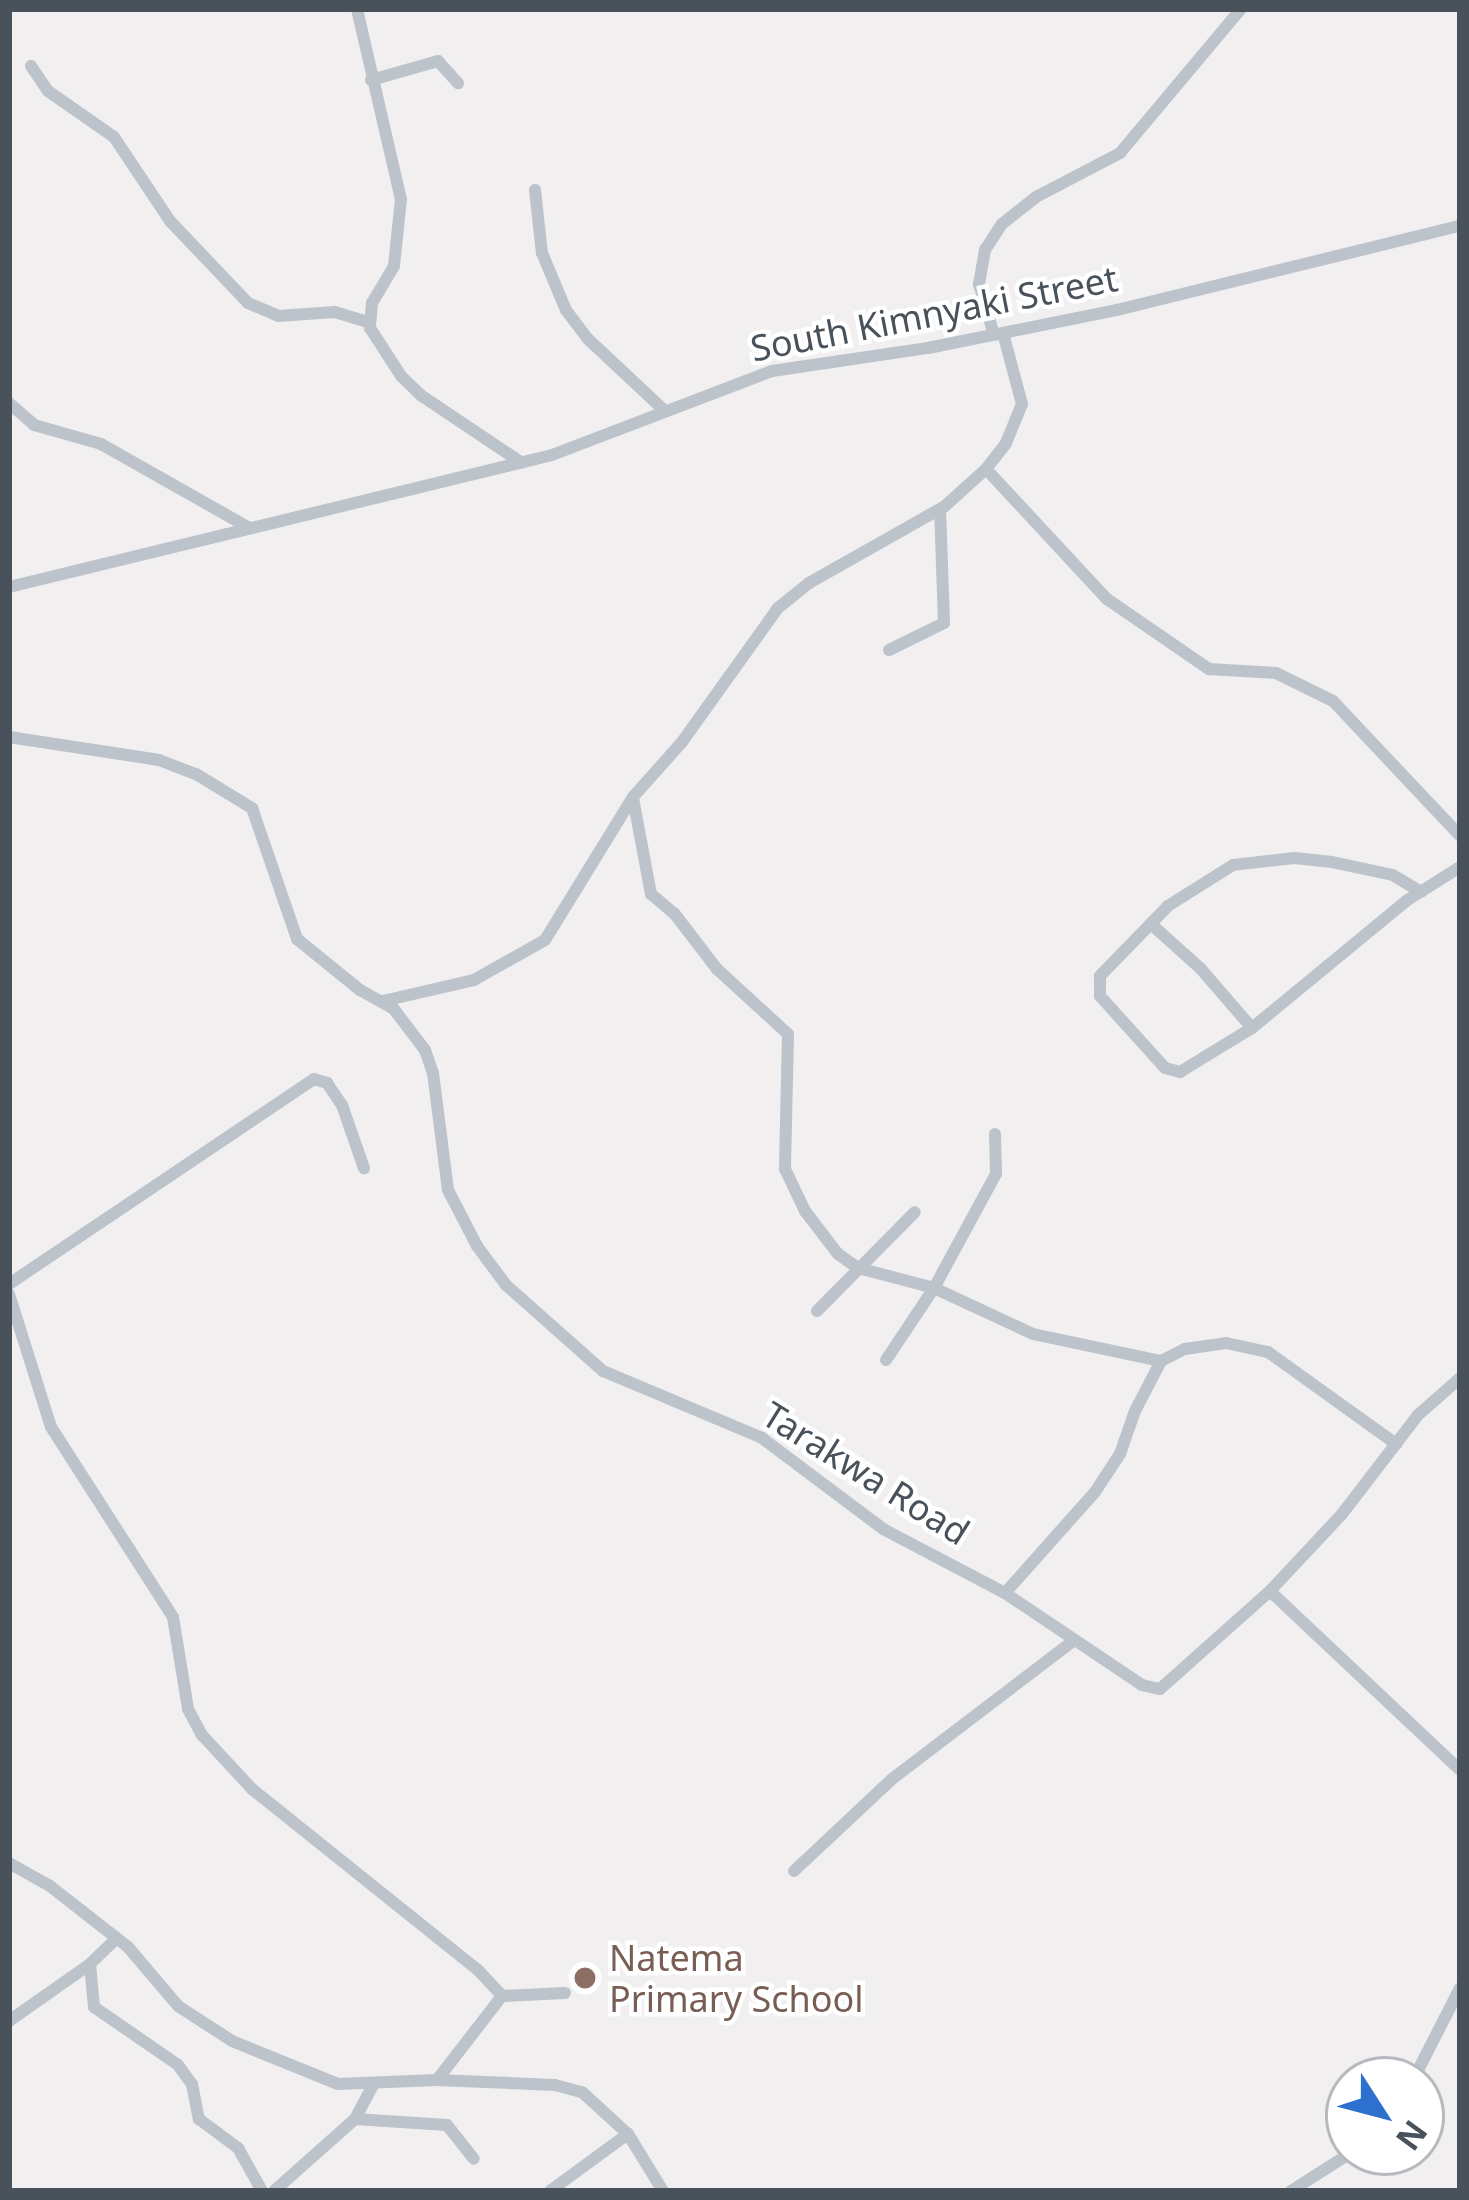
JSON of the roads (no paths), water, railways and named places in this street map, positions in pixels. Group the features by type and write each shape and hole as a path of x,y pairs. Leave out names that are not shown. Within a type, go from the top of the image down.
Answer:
{"street":[{"path":"357,9 370,48 371,80 401,199 394,266 371,303 368,322 401,376 422,396 523,463"},
{"path":"382,1001 433,994 474,980 545,940 633,796 682,742 791,596 940,510 986,469 1006,443 1022,404 979,284 985,250 1001,224 1036,197 1120,153 1241,9"},
{"path":"371,80 438,61 458,83"},
{"path":"31,66 48,92 114,137 170,221 248,303 278,316 335,312 368,322"},
{"path":"536,190 542,253 566,310 588,339 664,410"},
{"name":"South Kimnyaki Street","path":"9,587 523,463 582,446 772,371 999,334 1460,226"},
{"path":"9,403 34,425 101,444 248,527"},
{"path":"986,469 1107,599 1209,670 1276,673 1333,701 1460,836"},
{"path":"889,650 944,623 940,510"},
{"name":"Tarakwa Road","path":"9,737 159,760 242,799 259,820 297,939 403,1019 429,1062 448,1190 460,1218 527,1307 603,1371 762,1438 884,1529 1005,1593 1142,1685 1160,1689 1270,1591 1342,1514 1418,1415 1460,1378"},
{"path":"633,796 650,894 674,914 717,969 788,1034 785,1169 819,1233 858,1268 934,1288 1033,1334 1161,1361"},
{"path":"1420,892 1370,868 1294,858 1261,860 1208,877 1150,924 1107,968 1097,986 1109,1009 1165,1068 1180,1072 1252,1028 1420,892 1460,867"},
{"path":"1150,924 1201,969 1252,1028"},
{"path":"9,1284 314,1079 326,1083 341,1105 364,1168"},
{"path":"886,1360 934,1288 996,1174 995,1134"},
{"path":"817,1311 915,1212"},
{"path":"9,1294 51,1427 173,1617 195,1726 252,1789 478,1970 502,1996"},
{"path":"1005,1593 1112,1469 1161,1361 1185,1348 1226,1343 1268,1352 1396,1444"},
{"path":"1270,1591 1460,1770"},
{"path":"794,1871 892,1780 1072,1642"},
{"path":"9,1863 50,1886 117,1938 178,2006 232,2041 338,2084 437,2080 554,2085 582,2092 628,2134 663,2191"},
{"path":"9,2021 90,1964 117,1938"},
{"path":"90,1964 94,2007 178,2065 192,2084 199,2119 238,2148 262,2191"},
{"path":"1425,2056 1460,1988"},
{"path":"437,2080 502,1996 565,1993"},
{"path":"274,2191 355,2119 374,2084"},
{"path":"355,2119 447,2125 474,2159"},
{"path":"550,2191 628,2134"},
{"path":"1291,2191 1325,2169"}],"place":[{"name":"Natema Primary School","path":"585,1978"}]}
